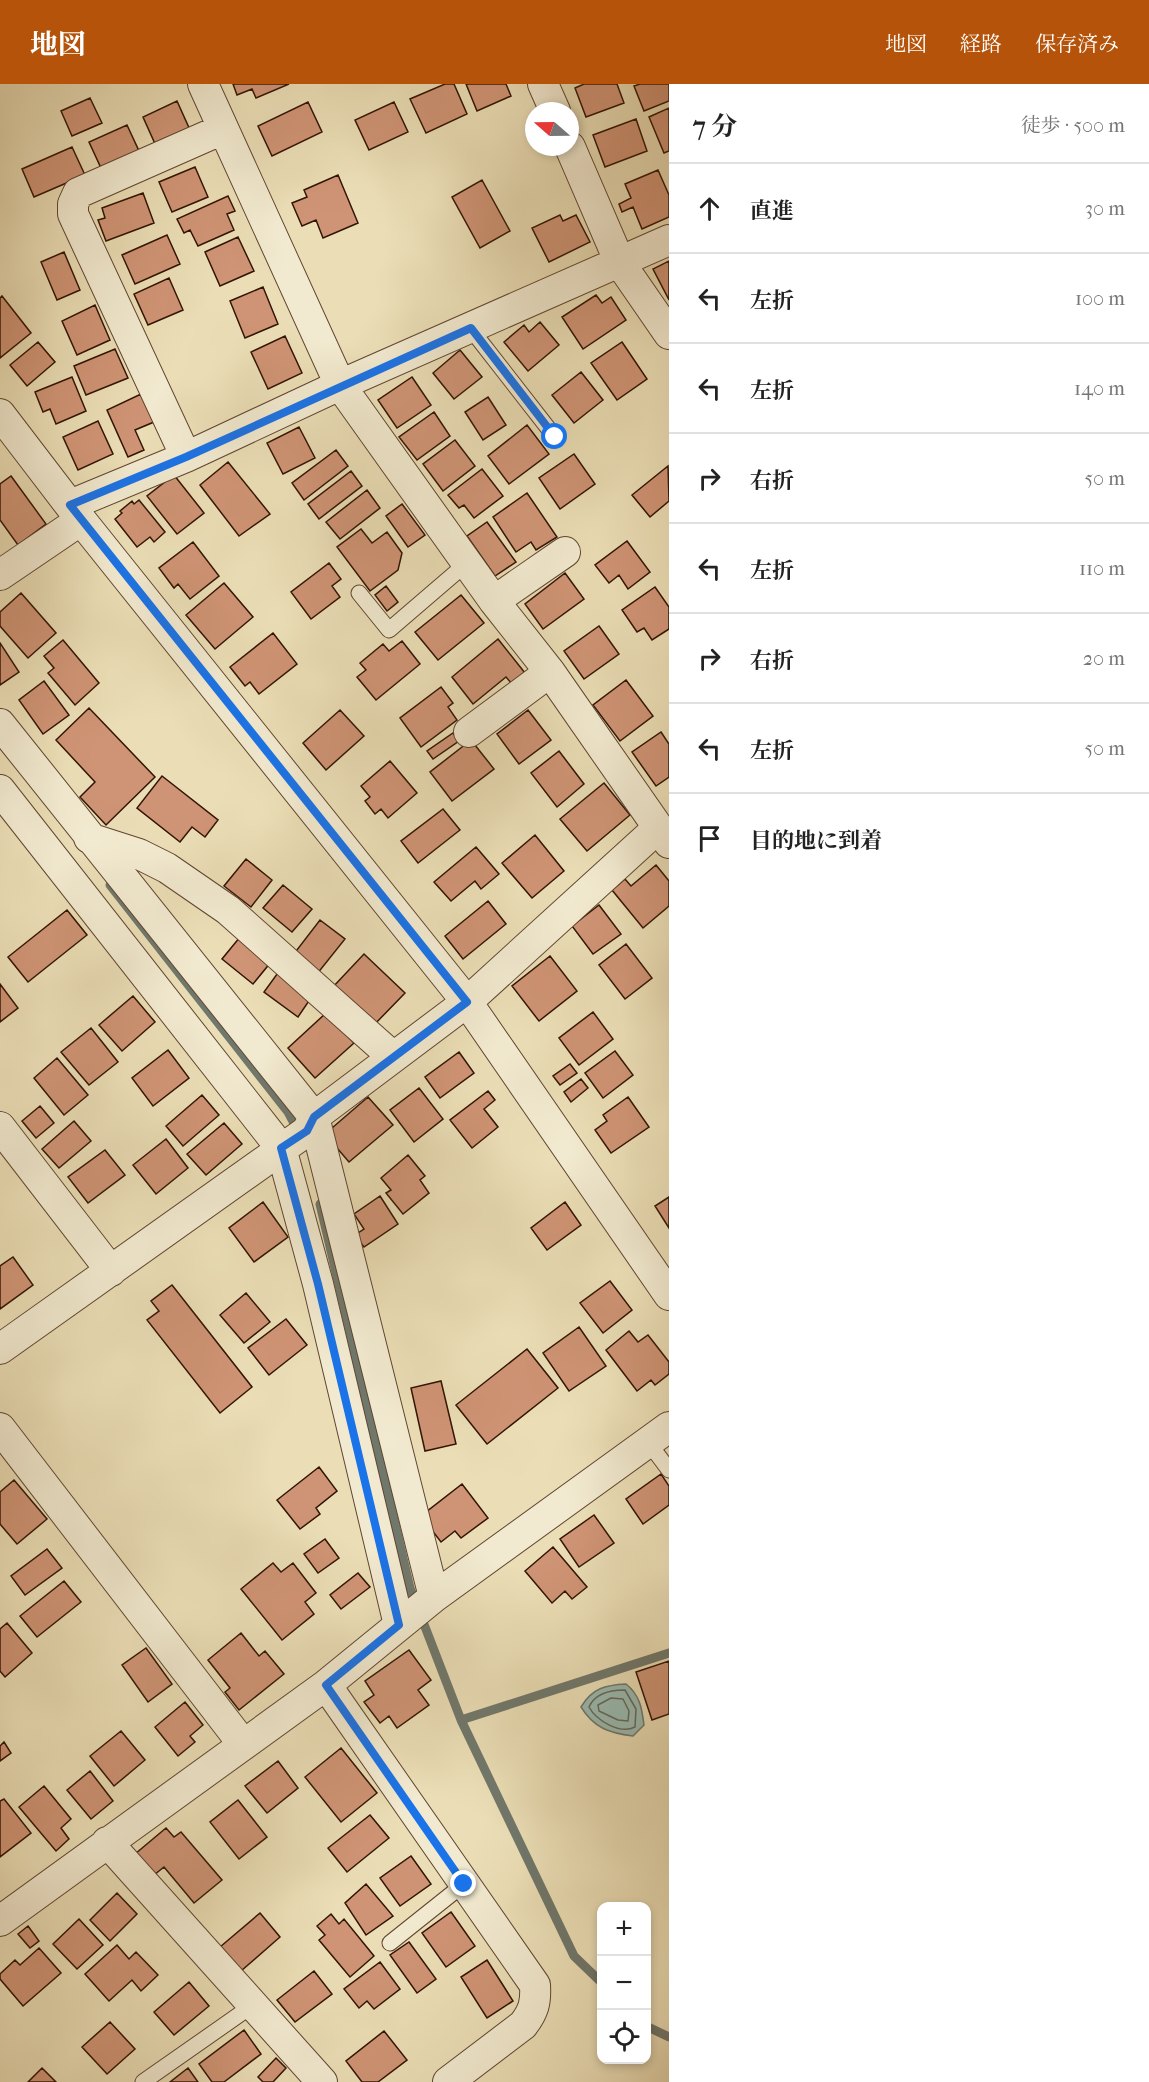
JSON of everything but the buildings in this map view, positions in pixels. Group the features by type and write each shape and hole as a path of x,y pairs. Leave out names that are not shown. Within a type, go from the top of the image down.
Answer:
{"street":[{"path":"0,1348 111,1271 298,1134 392,1056 467,1002 664,836 550,672 494,601 340,385 203,84"},
{"path":"543,84 551,102"},
{"path":"186,457 73,214 73,204 78,193 223,129"},
{"path":"574,156 620,263 669,334"},
{"path":"0,575 76,513 186,457 340,385 669,240"},
{"path":"0,414 76,513 467,1002 669,1295"},
{"path":"494,601 565,552"},
{"path":"469,732 550,672"},
{"path":"0,724 17,792 298,1134 318,1284 366,1404 417,1610"},
{"path":"17,792 89,838 139,854 167,868 228,910 392,1056"},
{"path":"89,838 298,1134 417,1610"},
{"path":"0,1127 111,1271"},
{"path":"0,1428 243,1744"},
{"path":"0,1921 326,1685 417,1610 658,1434"},
{"path":"326,1685 535,1985 536,2002 523,2025 448,2082"},
{"path":"107,1842 322,2082"}],"lane":[{"path":"471,328 555,437"},
{"path":"359,593 389,630 467,563"},
{"path":"658,1434 669,1470"},
{"path":"390,1943 464,1884"},
{"path":"143,2082 253,2005"}],"water":[{"path":"626,1684 637,1698 644,1725 633,1736 617,1733 597,1725 581,1707 600,1689"}],"waterway":[{"path":"110,885 288,1112 298,1131"},
{"path":"320,1204 410,1588 461,1720 669,1653"},
{"path":"461,1720 574,1956 597,1978"},
{"path":"651,2028 669,2037"}],"route":[{"path":"464,1884 326,1685 399,1625 318,1284 281,1148 307,1131 314,1117 392,1056 467,1002 70,505 186,457 340,385 471,328 555,437"}]}
